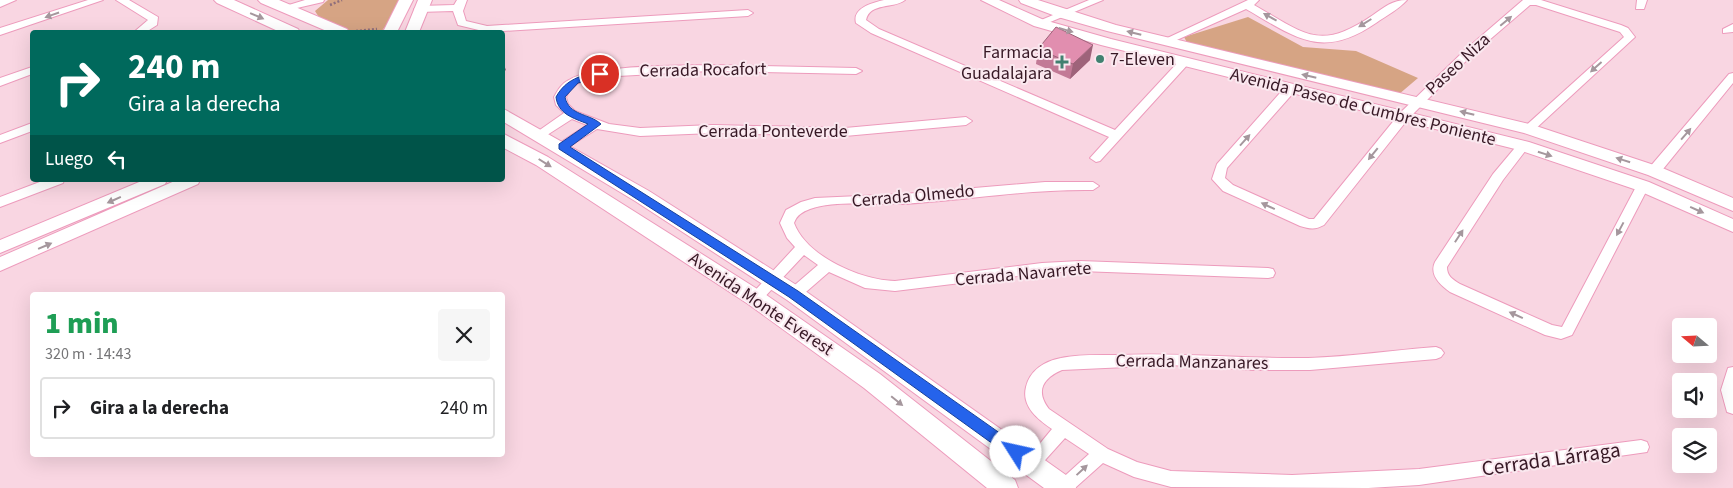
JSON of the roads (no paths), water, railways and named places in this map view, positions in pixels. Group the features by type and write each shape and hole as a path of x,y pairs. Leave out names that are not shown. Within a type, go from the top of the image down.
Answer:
{"main road":[{"path":"222,0 288,30"},
{"path":"266,0 342,30"},
{"name":"Avenida Monte Everest","path":"505,115 642,196 794,294 1064,488"},
{"name":"Avenida Monte Everest","path":"505,141 755,298 872,381 1006,488"},
{"path":"619,211 642,196"},
{"path":"872,381 894,365"}],"street":[{"path":"0,4 11,0"},
{"path":"0,32 98,0"},
{"path":"121,0 154,19 152,25 143,30"},
{"path":"385,30 406,0"},
{"path":"900,0 870,8 860,16 860,21 875,31 1116,135"},
{"name":"Avenida Paseo de Cumbres Poniente","path":"988,0 1039,22 1184,62 1523,146 1643,186 1733,226"},
{"name":"Avenida Paseo de Cumbres Poniente","path":"1026,0 1062,14 1166,41 1528,129 1654,171 1733,204"},
{"path":"1039,22 1098,0"},
{"path":"1166,41 1252,2 1304,36 1327,40 1343,37 1402,0"},
{"name":"Paseo Niza","path":"1313,225 1318,222 1418,101 1469,52 1527,2 1617,27 1628,34 1630,37 1528,129"},
{"path":"284,8 323,3"},
{"path":"413,30 422,5 460,3 458,17 462,23 487,29 748,13"},
{"path":"1096,158 1184,62"},
{"name":"Cerrada Rocafort","path":"576,116 562,104 560,97 565,88 574,81 600,74 709,68 856,71"},
{"path":"0,82 30,71"},
{"path":"1654,171 1733,76"},
{"path":"1291,88 1220,168 1218,179 1228,188 1313,225"},
{"path":"540,134 576,116"},
{"name":"Cerrada Ponteverde","path":"576,116 607,128 640,132 713,129 845,132 966,121"},
{"path":"562,147 596,124"},
{"path":"0,139 30,128"},
{"path":"1523,146 1474,212 1440,266 1442,278 1463,292 1550,331 1561,333 1567,331 1643,186"},
{"path":"0,202 53,182"},
{"path":"0,247 154,182"},
{"path":"0,264 187,182"},
{"name":"Cerrada Olmedo","path":"815,256 803,248 789,234 787,224 791,214 807,205 908,199 1031,186 1093,186"},
{"path":"755,298 803,248"},
{"name":"Cerrada Navarrete","path":"815,256 828,265 864,282 896,286 1042,268 1080,266 1268,272"},
{"path":"794,294 828,265"},
{"name":"Cerrada Manzanares","path":"1082,440 1043,414 1035,403 1034,389 1037,378 1046,370 1061,364 1141,359 1254,364 1310,364 1436,353"},
{"path":"1733,373 1729,390 1733,407"},
{"path":"1032,464 1063,428"},
{"name":"Cerrada Lárraga","path":"1082,440 1102,454 1142,472 1171,479 1292,483 1419,477 1641,447"},
{"path":"1064,488 1086,466 1102,454"}],"place":[{"name":"7-Eleven","path":"1100,59"},
{"name":"Farmacia Guadalajara","path":"1062,62"}]}
